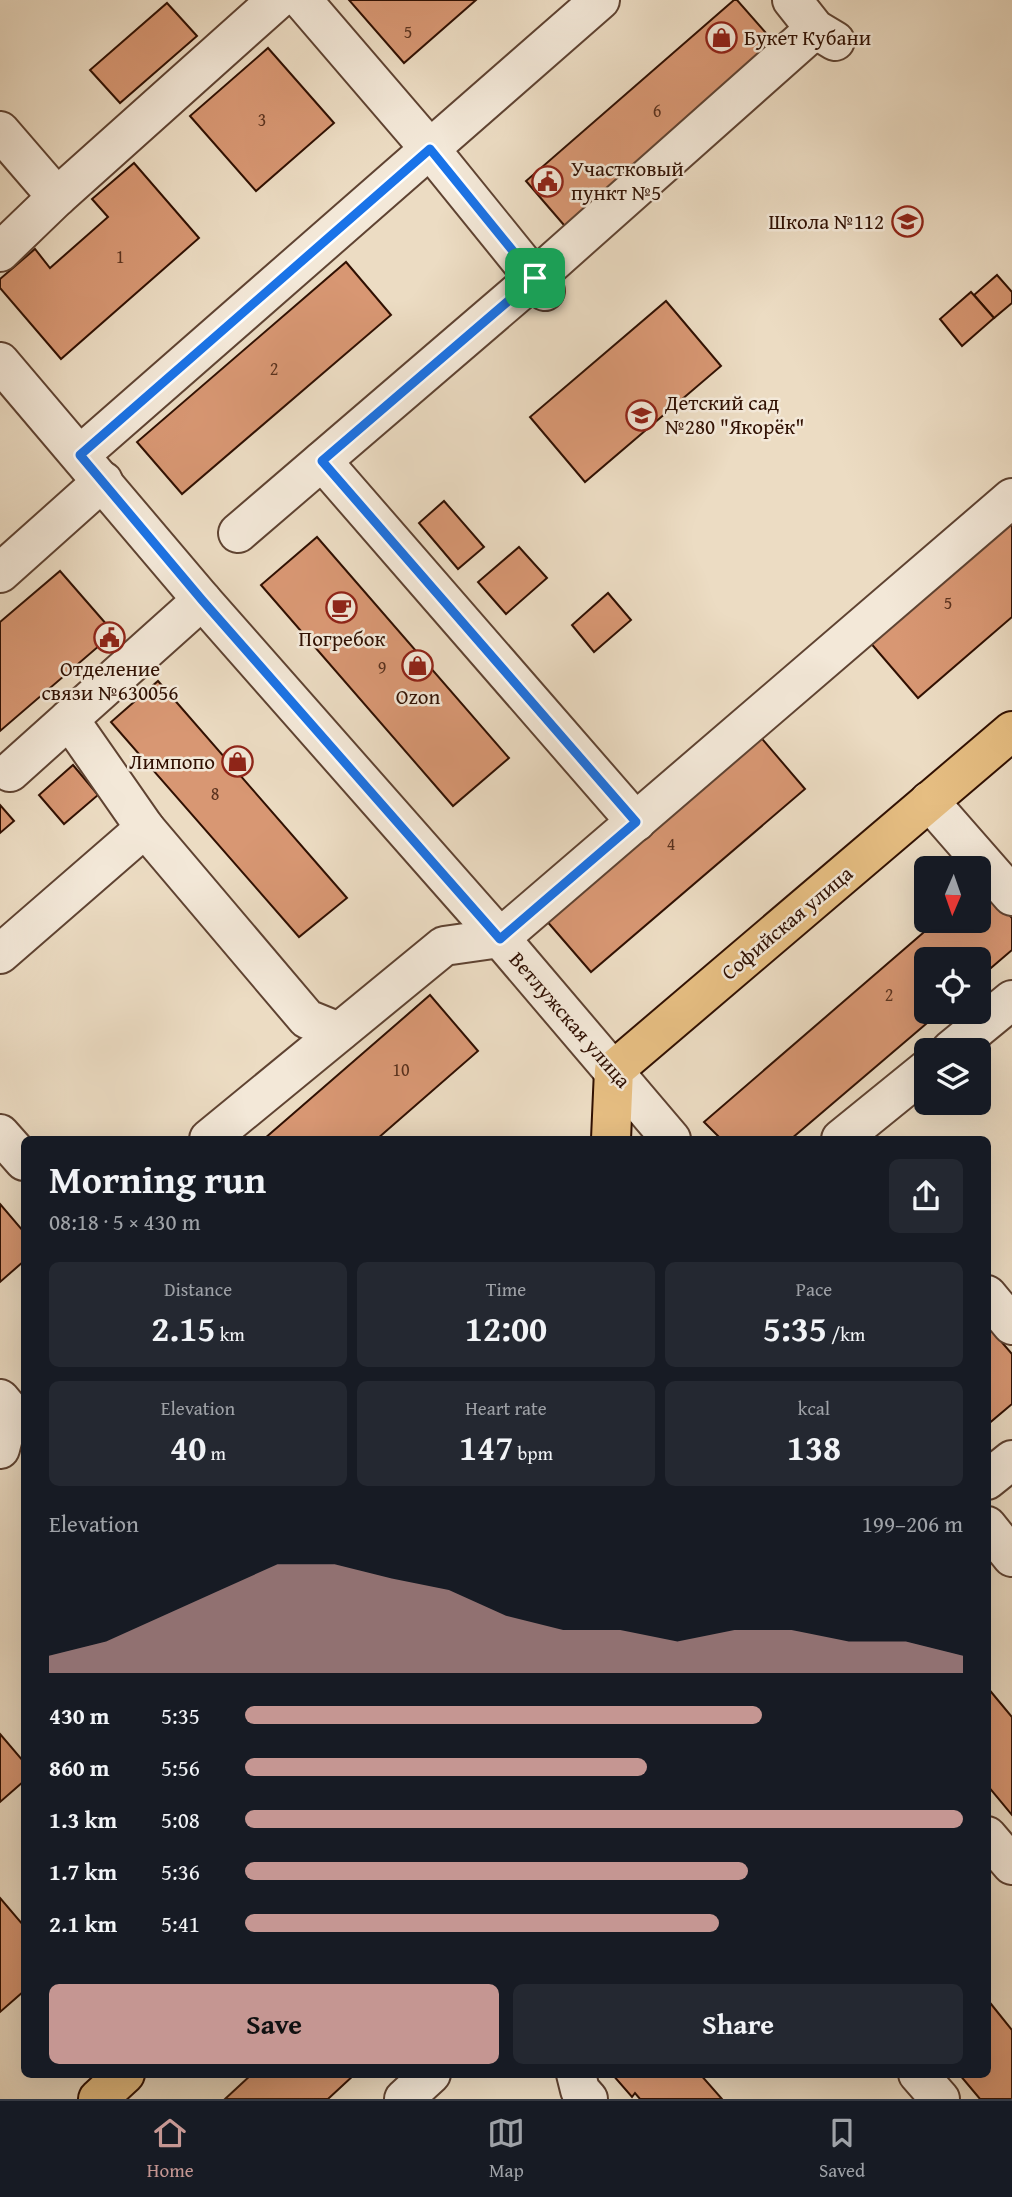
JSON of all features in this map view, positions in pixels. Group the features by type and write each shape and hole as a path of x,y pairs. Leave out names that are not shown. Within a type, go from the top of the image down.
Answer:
{"main road":[{"name":"Софийская улица","path":"614,1070 1012,731"},
{"path":"611,1136 614,1070"},
{"path":"98,2099 121,2078"}],"street":[{"path":"0,252 57,197 278,0"},
{"path":"302,0 430,149 540,285"},
{"path":"0,573 91,468 430,149 600,0"},
{"path":"238,533 322,461 540,285 814,23"},
{"path":"0,131 57,197"},
{"name":"Ветлужская улица","path":"0,362 202,600 500,939 669,1136"},
{"path":"322,461 636,822"},
{"path":"213,1136 444,946 500,939 1012,498"},
{"path":"10,772 202,600"},
{"path":"69,719 145,828 307,1019 339,1032"},
{"path":"929,802 1012,896"},
{"path":"0,954 145,828"},
{"path":"966,1038 1012,1000"},
{"path":"851,1136 914,1081"},
{"path":"0,1134 21,1158"},
{"path":"991,1300 1012,1325"},
{"path":"0,1399 10,1411 0,1449"},
{"path":"991,1477 1012,1460"},
{"path":"991,1531 1012,1557"},
{"path":"404,2099 427,2078"},
{"path":"577,2078 580,2090 589,2099"},
{"path":"922,2078 940,2099"}],"building":[{"path":"349,0 476,0 404,63"},
{"path":"737,0 780,49 570,232 526,181"},
{"path":"167,3 197,36 120,103 90,70"},
{"path":"268,48 334,123 256,191 190,116"},
{"path":"134,163 199,238 61,359 0,288 0,279 35,249 50,268 108,217 92,199"},
{"path":"346,262 391,315 182,494 137,442"},
{"path":"997,275 1012,292 1012,303 994,318 974,295"},
{"path":"971,292 994,318 962,346 940,319"},
{"path":"666,301 721,366 585,482 530,417"},
{"path":"1012,493 1012,617 918,698 856,626"},
{"path":"444,501 484,547 458,569 419,523"},
{"path":"317,537 509,758 453,806 261,585"},
{"path":"519,547 547,578 506,614 478,582"},
{"path":"60,571 114,633 0,731 0,622"},
{"path":"608,593 631,620 594,652 572,625"},
{"path":"158,681 347,898 299,937 111,722"},
{"path":"746,720 805,789 591,972 532,904"},
{"path":"73,765 98,795 64,824 39,795"},
{"path":"0,805 14,821 0,833"},
{"path":"991,894 1012,918 1012,950 991,968 991,947 914,947 914,1024 926,1024 795,1136 718,1136 704,1122 923,933 991,933"},
{"path":"430,995 478,1051 380,1136 267,1136"},
{"path":"0,1204 21,1228 21,1264 0,1282"},
{"path":"991,1330 1012,1354 1012,1404 991,1422"},
{"path":"991,1692 1012,1717 1012,1815 991,1790"},
{"path":"0,1734 21,1758 21,1784 0,1802"},
{"path":"0,1898 21,1922 21,1994 0,2012"},
{"path":"991,2004 1012,2030 1012,2099 980,2099 962,2078 991,2078"},
{"path":"248,2078 351,2078 328,2099 225,2099"},
{"path":"615,2078 704,2078 722,2099 640,2099 635,2093 632,2097"}],"place":[{"name":"Букет Кубани","path":"721,38"},
{"name":"Участковый пункт №5","path":"548,181"},
{"name":"Школа №112","path":"907,222"},
{"name":"Детский сад №280 \"Якорёк\"","path":"642,415"},
{"name":"Погребок","path":"342,607"},
{"name":"Отделение связи №630056","path":"110,637"},
{"name":"Ozon","path":"418,665"},
{"name":"Лимпопо","path":"238,762"}],"route":[{"path":"430,149 535,278 322,461 636,822 500,939 202,600 80,455 430,149"}]}
